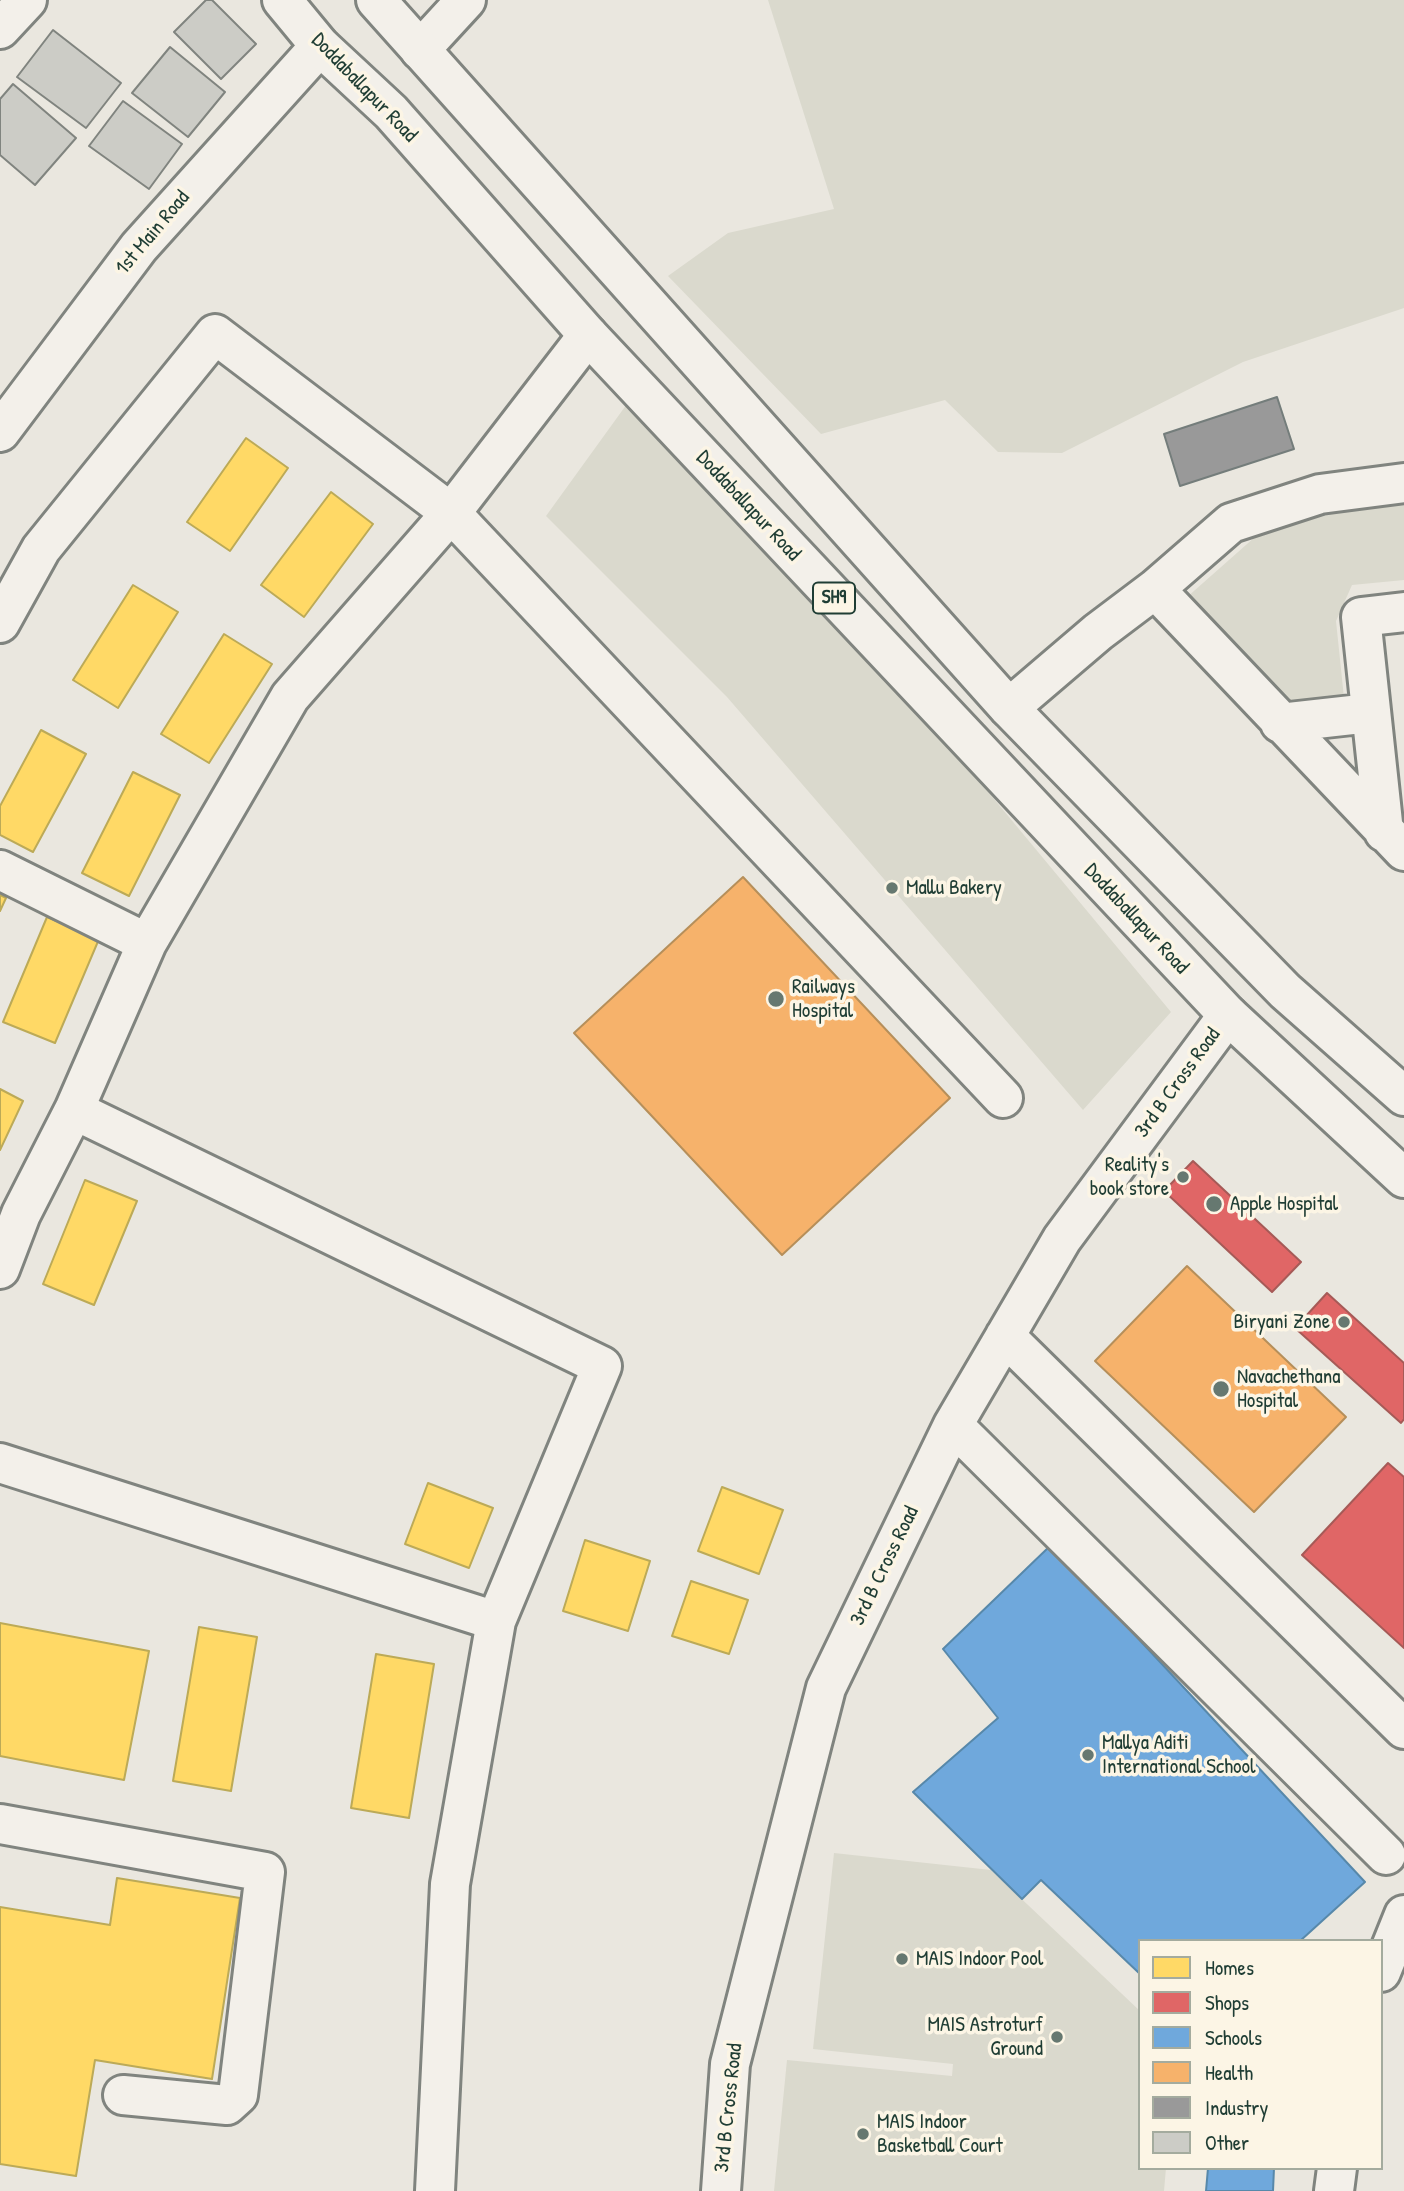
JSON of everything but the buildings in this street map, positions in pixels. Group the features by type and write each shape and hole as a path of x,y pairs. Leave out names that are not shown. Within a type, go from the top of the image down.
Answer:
{"street":[{"path":"0,29 27,0"},
{"name":"Doddaballapur Road","path":"282,0 320,46 391,112 588,335 1228,1015 1404,1178"},
{"name":"SH9","path":"376,0 1009,708 1285,992 1404,1096"},
{"path":"420,50 466,0"},
{"name":"1st Main Road","path":"0,432 139,247 320,46"},
{"path":"0,623 41,550 215,334 452,513 1003,1098"},
{"path":"0,1269 20,1214 74,1110 148,943 290,697 452,513 588,335"},
{"path":"1009,708 1231,523 1320,494 1404,483"},
{"path":"1155,589 1394,841"},
{"path":"1394,841 1370,713 1361,617 1404,612"},
{"path":"1280,723 1370,713"},
{"path":"0,870 148,943"},
{"name":"3rd B Cross Road","path":"721,2191 730,2064 826,1688 953,1424 1062,1239 1228,1015"},
{"path":"74,1110 602,1366 496,1621 450,1884 435,2191"},
{"path":"1005,1336 1404,1729"},
{"path":"953,1424 1386,1855"},
{"path":"0,1463 496,1621"},
{"path":"0,1824 265,1872 238,2095 227,2105 123,2095"},
{"path":"1383,1967 1404,1915"},
{"path":"1334,2191 1337,2170"}],"shaded area":[{"path":"768,0 1404,0 1404,308 1243,362 1062,453 998,452 945,400 821,434 668,276 728,233 834,209"},
{"path":"645,379 1171,1012 1083,1110 727,697 546,516"},
{"path":"1404,501 1404,580 1352,585 1336,621 1344,698 1287,704 1186,598 1255,537 1320,510"},
{"path":"834,1853 991,1870 1138,2009 1138,2170 1166,2170 1164,2191 774,2191 787,2060 952,2076 953,2064 813,2049"}],"place":[{"name":"Mallu Bakery","path":"892,888"},
{"name":"Railways Hospital","path":"776,999"},
{"name":"Reality's book store","path":"1183,1177"},
{"name":"Apple Hospital","path":"1214,1204"},
{"name":"Biryani Zone","path":"1344,1322"},
{"name":"Navachethana Hospital","path":"1221,1389"},
{"name":"Mallya Aditi International School","path":"1088,1755"},
{"name":"MAIS Indoor Pool","path":"902,1959"},
{"name":"MAIS Astroturf Ground","path":"1057,2037"},
{"name":"MAIS Indoor Basketball Court","path":"863,2134"}]}
